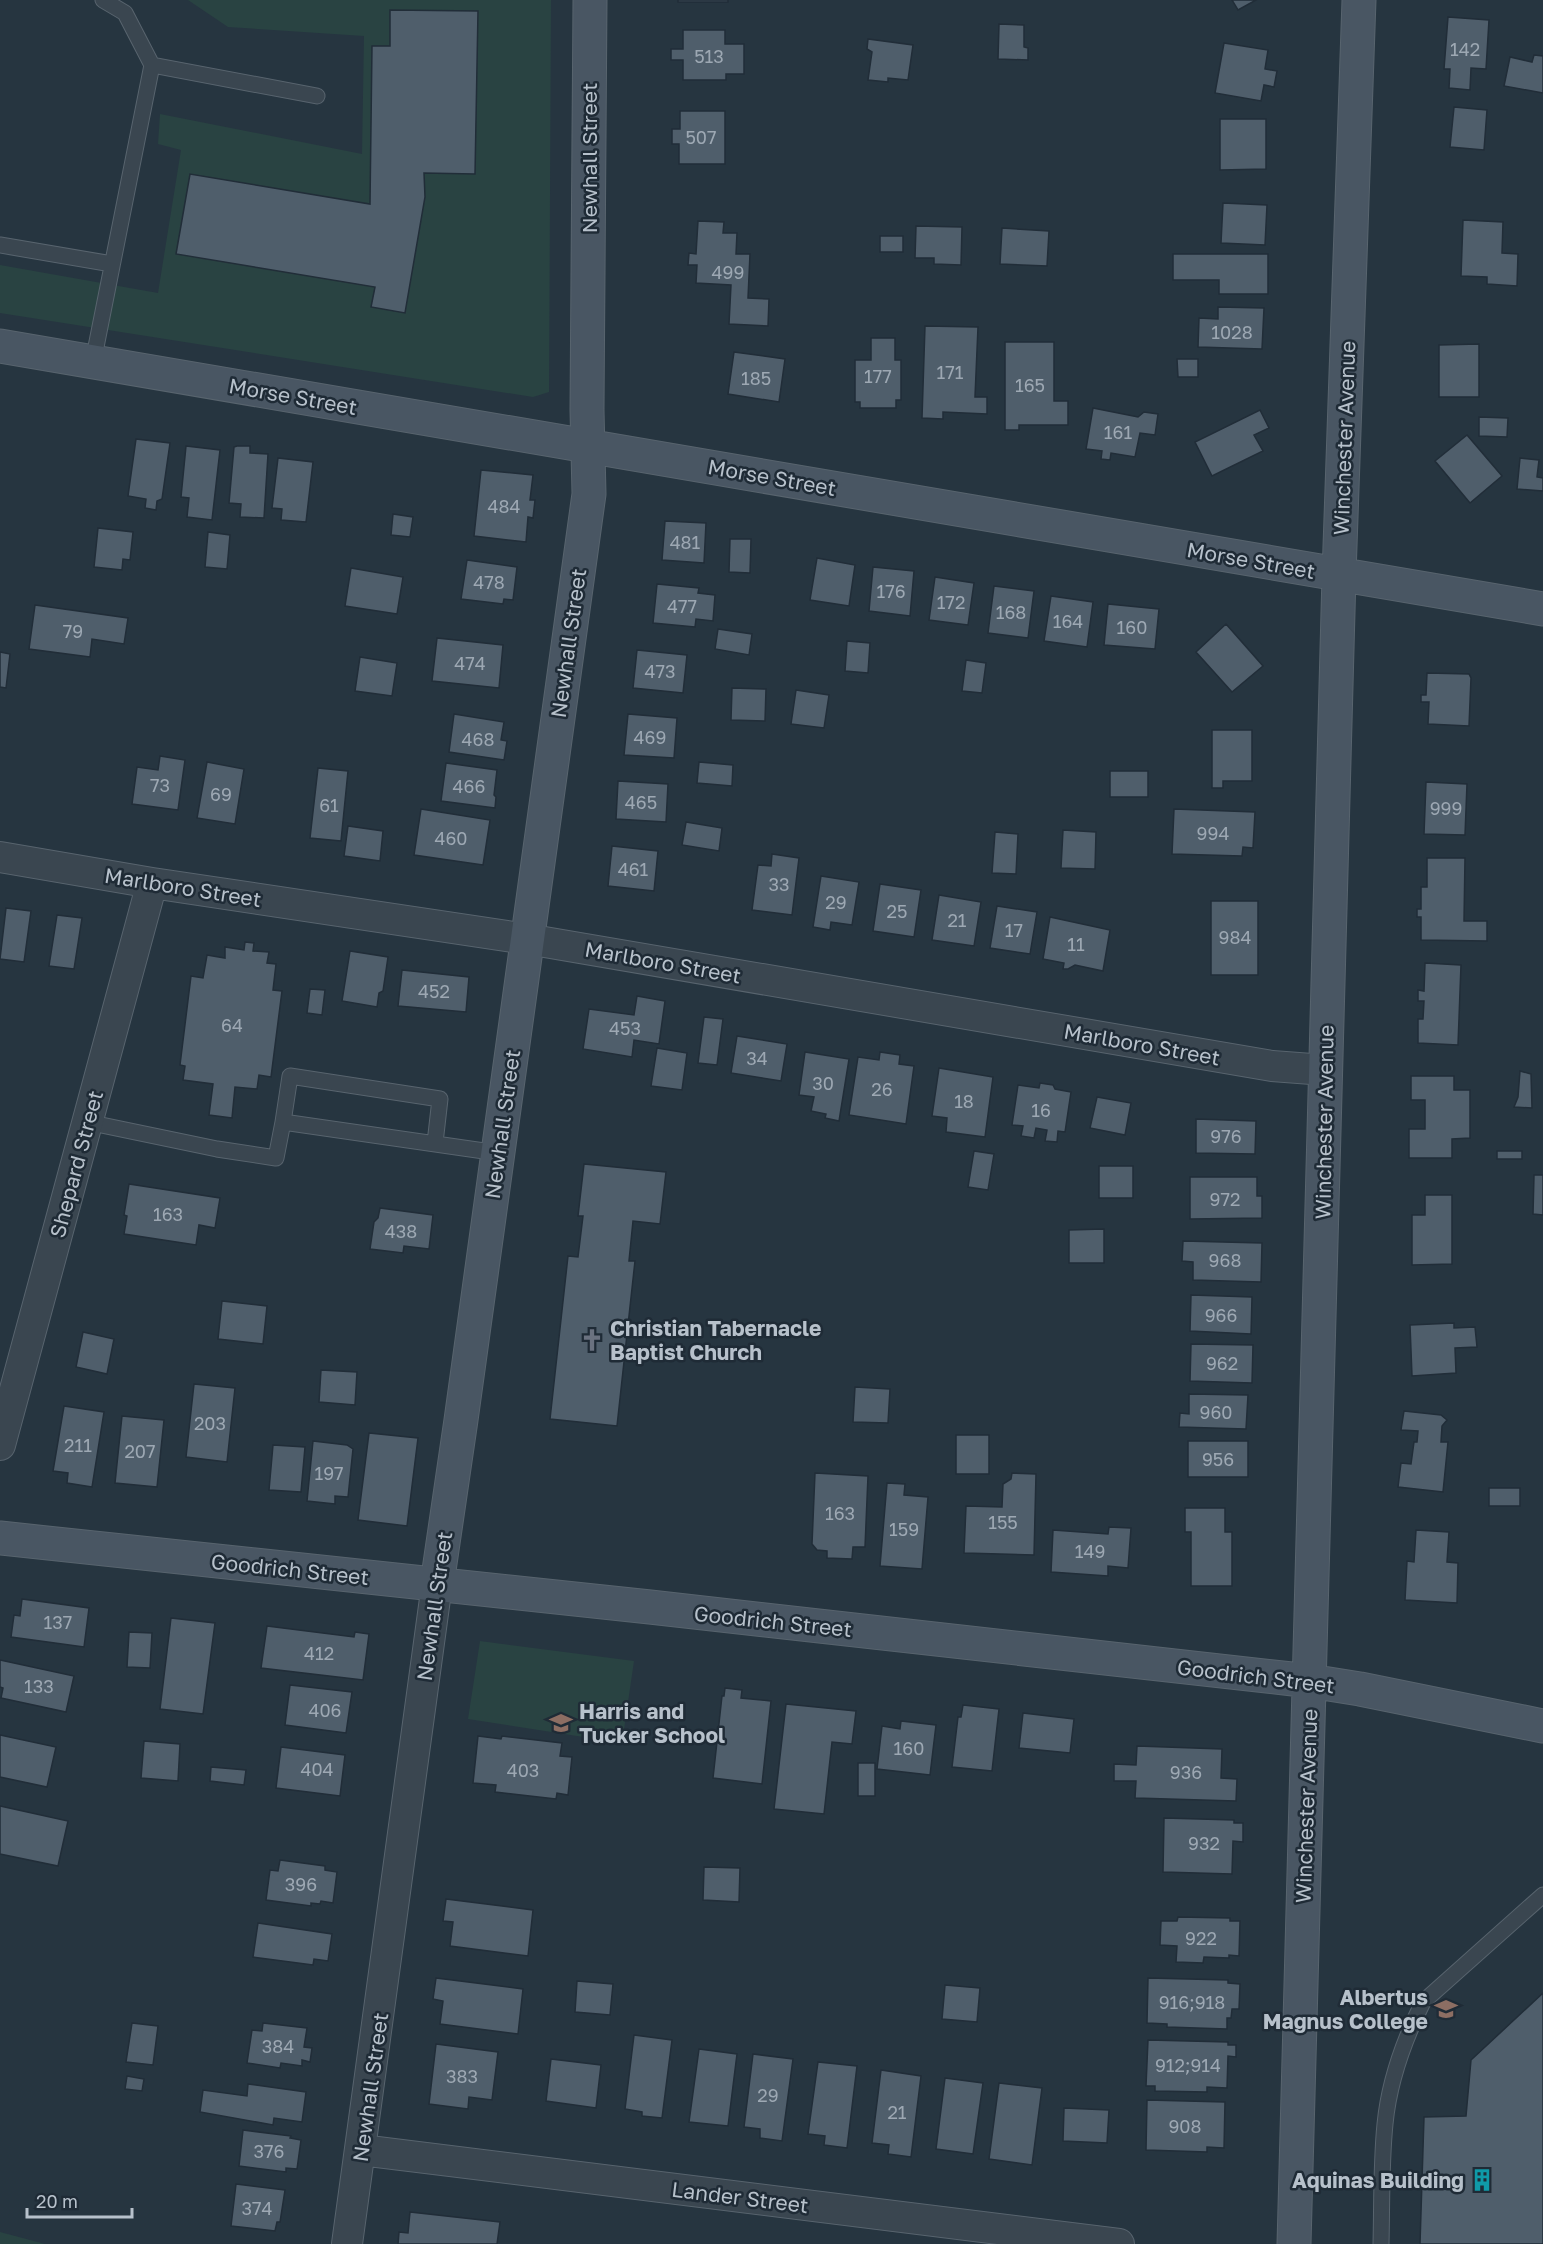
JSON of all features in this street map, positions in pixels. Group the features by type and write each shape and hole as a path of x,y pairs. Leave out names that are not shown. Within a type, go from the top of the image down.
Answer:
{"street":[{"name":"Newhall Street","path":"347,2244 589,495 590,0"},
{"name":"Winchester Avenue","path":"1294,2244 1339,575 1359,0"},
{"name":"Morse Street","path":"0,346 1543,609"},
{"name":"Marlboro Street","path":"0,857 152,883 527,939 1272,1066 1325,1070"},
{"name":"Shepard Street","path":"0,1445 152,883"},
{"name":"Goodrich Street","path":"0,1538 1310,1681 1543,1726"},
{"name":"Lander Street","path":"361,2150 1119,2244"}],"lane":[{"path":"93,362 152,65 125,13 103,0"},
{"path":"152,65 317,96"},
{"path":"0,245 112,264"},
{"path":"87,1122 129,1132 276,1158 290,1076 440,1099 435,1143"},
{"path":"283,1122 498,1153"},
{"path":"1381,2244 1385,2124 1389,2095 1412,2023 1423,2002 1543,1895"}],"green space":[{"path":"188,0 551,0 549,392 533,397 0,313 0,265 158,293 181,150 158,144 160,114 362,154 364,36 228,27","holes":["390,11 478,12 475,173 424,173 405,313 371,307 375,287 176,253 190,174 370,204 372,47 390,46"]},
{"path":"480,1641 634,1661 622,1743 468,1719"},
{"path":"0,2232 45,2244 0,2244"}],"building":[{"path":"678,0 728,0 728,2 678,2"},
{"path":"1232,0 1256,0 1238,10"},
{"path":"390,10 478,11 475,174 424,173 425,197 405,313 371,307 375,287 176,254 190,174 370,204 372,46 390,46"},
{"path":"1448,17 1489,20 1486,69 1471,68 1470,90 1449,88 1450,69 1444,69"},
{"path":"999,24 1024,25 1024,47 1028,48 1028,60 998,59"},
{"path":"683,30 725,30 725,44 744,44 744,74 726,74 726,80 683,80 683,60 671,60 671,49 683,49"},
{"path":"868,39 913,45 908,80 888,78 888,82 868,80 872,52 867,49"},
{"path":"1224,43 1268,50 1265,69 1277,71 1274,87 1264,85 1261,101 1215,93"},
{"path":"1534,55 1543,56 1543,93 1504,86 1510,57 1532,62"},
{"path":"1454,107 1487,110 1484,150 1450,147"},
{"path":"680,111 725,111 725,164 679,164 679,144 672,144 672,129 680,129"},
{"path":"1220,119 1266,119 1266,169 1220,170"},
{"path":"1223,203 1267,205 1265,245 1221,243"},
{"path":"1463,220 1503,222 1502,253 1518,254 1517,286 1487,284 1487,277 1461,276"},
{"path":"698,221 724,222 723,233 737,233 736,254 750,254 748,298 769,299 768,326 729,324 731,285 696,283 697,265 688,265 689,253 696,254"},
{"path":"916,226 962,227 961,265 934,264 934,258 915,258"},
{"path":"1002,228 1049,231 1047,266 1000,264"},
{"path":"880,236 903,236 903,252 880,252"},
{"path":"1173,254 1268,254 1268,294 1219,294 1219,280 1173,280"},
{"path":"1218,307 1264,308 1262,349 1198,347 1199,318 1218,319"},
{"path":"925,326 978,327 975,397 987,397 987,414 943,412 943,419 922,418"},
{"path":"871,338 895,338 895,360 901,360 901,400 896,400 896,408 860,408 860,402 855,402 855,360 871,360"},
{"path":"1005,342 1054,342 1054,401 1068,401 1068,425 1019,425 1019,430 1005,430"},
{"path":"1479,344 1479,397 1439,397 1439,345"},
{"path":"734,352 785,359 779,402 728,394"},
{"path":"1177,359 1198,359 1198,377 1178,377"},
{"path":"1093,408 1138,417 1144,412 1158,414 1155,435 1140,433 1135,457 1111,453 1110,460 1101,459 1102,451 1086,449"},
{"path":"1260,410 1269,428 1254,435 1263,451 1212,476 1195,442"},
{"path":"1479,417 1508,418 1507,437 1479,436"},
{"path":"1467,435 1502,476 1470,503 1435,461"},
{"path":"136,439 170,443 162,499 157,501 156,510 145,508 146,499 128,496"},
{"path":"186,446 220,450 212,520 187,517 189,498 181,497"},
{"path":"250,446 250,453 268,454 264,518 240,517 241,504 229,503 234,447"},
{"path":"278,458 313,462 306,522 281,520 282,509 272,508"},
{"path":"1520,458 1539,460 1537,477 1543,478 1543,491 1517,489"},
{"path":"481,470 533,475 530,500 535,500 533,518 528,517 526,542 474,536"},
{"path":"393,514 413,517 410,537 391,535"},
{"path":"665,521 706,523 704,563 662,560"},
{"path":"98,528 133,532 130,560 123,559 122,570 94,567"},
{"path":"208,532 230,535 227,569 205,567"},
{"path":"730,539 751,539 750,573 729,572"},
{"path":"817,558 855,565 849,606 810,600"},
{"path":"467,560 517,567 513,600 504,599 503,604 461,599"},
{"path":"873,567 914,571 910,616 869,611"},
{"path":"351,568 403,577 397,614 345,606"},
{"path":"935,577 974,583 968,625 929,620"},
{"path":"657,584 699,588 698,593 715,595 713,621 696,619 695,627 653,623"},
{"path":"994,586 1034,591 1028,638 988,633"},
{"path":"1051,596 1093,602 1087,647 1044,641"},
{"path":"1108,604 1159,609 1155,649 1104,645"},
{"path":"35,605 128,618 124,644 92,639 90,657 29,649"},
{"path":"1226,624 1263,666 1232,692 1196,652"},
{"path":"718,629 752,634 749,655 715,649"},
{"path":"437,638 503,645 499,688 432,681"},
{"path":"847,641 870,643 868,673 845,671"},
{"path":"637,650 687,655 683,693 633,688"},
{"path":"0,652 10,654 6,688 0,687"},
{"path":"360,657 397,663 392,696 355,691"},
{"path":"966,660 986,663 982,693 962,691"},
{"path":"1427,673 1469,674 1471,678 1469,726 1428,724 1429,702 1421,702 1421,695 1426,695"},
{"path":"732,688 766,689 765,721 731,720"},
{"path":"796,690 829,695 824,728 791,724"},
{"path":"454,714 504,722 501,740 507,741 504,760 449,752"},
{"path":"628,714 677,718 674,758 624,755"},
{"path":"1212,730 1252,730 1252,781 1223,781 1223,788 1212,788"},
{"path":"160,756 185,760 178,810 132,804 137,767 158,770"},
{"path":"207,762 244,769 235,824 197,818"},
{"path":"699,762 733,765 732,786 697,783"},
{"path":"446,763 497,770 495,808 441,801"},
{"path":"318,768 348,771 341,841 310,838"},
{"path":"1110,771 1148,771 1148,797 1110,797"},
{"path":"618,781 668,784 666,822 616,819"},
{"path":"1426,782 1467,784 1465,835 1424,834"},
{"path":"421,809 490,820 483,865 414,855"},
{"path":"1174,809 1255,812 1253,848 1243,847 1242,856 1172,854"},
{"path":"686,822 722,828 719,851 682,845"},
{"path":"348,826 383,831 380,861 344,856"},
{"path":"1063,830 1096,832 1095,869 1061,868"},
{"path":"995,832 1018,834 1016,874 992,873"},
{"path":"612,846 658,851 654,891 608,886"},
{"path":"772,854 799,858 792,915 752,910 758,865 771,866"},
{"path":"1427,858 1465,858 1464,921 1487,921 1487,941 1421,940 1421,917 1417,917 1417,909 1421,909 1421,887 1427,887"},
{"path":"821,876 859,882 852,925 831,922 830,930 813,927"},
{"path":"880,884 921,890 914,937 873,931"},
{"path":"939,895 981,902 974,946 932,940"},
{"path":"1211,901 1258,901 1258,975 1211,975"},
{"path":"997,906 1037,912 1030,954 990,948"},
{"path":"6,908 31,911 24,962 0,959"},
{"path":"57,915 82,918 74,969 49,966"},
{"path":"1050,917 1110,930 1103,971 1075,965 1063,969 1064,963 1043,959"},
{"path":"245,942 254,943 253,951 269,952 267,963 276,964 273,990 282,991 271,1077 259,1075 257,1089 235,1087 232,1118 209,1115 213,1084 183,1080 185,1066 180,1065 191,976 203,978 207,955 225,958 225,947 244,950"},
{"path":"350,951 388,957 383,991 379,993 377,1007 342,1001"},
{"path":"1425,963 1461,965 1458,1045 1418,1043 1418,1019 1423,1019 1424,1001 1418,1001 1418,990 1424,991"},
{"path":"402,970 469,977 466,1012 398,1006"},
{"path":"310,989 325,990 322,1015 307,1013"},
{"path":"637,996 665,1001 659,1044 634,1040 632,1057 583,1049 589,1009 634,1015"},
{"path":"704,1017 723,1019 717,1065 698,1063"},
{"path":"737,1036 787,1044 781,1081 731,1073"},
{"path":"657,1048 687,1053 682,1090 651,1086"},
{"path":"805,1052 849,1059 839,1121 825,1118 826,1114 811,1111 814,1097 799,1095"},
{"path":"880,1052 900,1055 899,1064 914,1066 906,1124 849,1115 858,1057 879,1060"},
{"path":"939,1068 993,1077 985,1137 946,1132 947,1118 932,1116"},
{"path":"1520,1071 1531,1074 1532,1108 1514,1107 1518,1097"},
{"path":"1411,1076 1454,1076 1454,1090 1470,1090 1470,1138 1452,1139 1452,1158 1409,1158 1409,1129 1425,1129 1425,1100 1411,1100"},
{"path":"1040,1083 1071,1092 1065,1132 1058,1131 1057,1142 1045,1141 1047,1130 1036,1128 1034,1138 1021,1136 1023,1126 1012,1125 1018,1085 1039,1088"},
{"path":"1097,1097 1131,1103 1125,1135 1090,1128"},
{"path":"1196,1119 1256,1121 1255,1154 1196,1153"},
{"path":"974,1151 994,1154 988,1190 968,1187"},
{"path":"1497,1151 1522,1151 1522,1159 1497,1159"},
{"name":"Christian Tabernacle Baptist Church","path":"584,1164 666,1172 660,1224 633,1221 629,1261 635,1261 617,1426 550,1419 568,1256 578,1257 583,1216 578,1216"},
{"path":"1099,1166 1133,1166 1133,1198 1099,1198"},
{"path":"1534,1175 1543,1175 1543,1215 1533,1214"},
{"path":"1190,1177 1257,1177 1257,1196 1262,1196 1262,1218 1190,1219"},
{"path":"129,1184 220,1198 215,1228 199,1225 196,1245 124,1234 127,1216 124,1215"},
{"path":"1425,1195 1452,1195 1452,1264 1412,1265 1412,1215 1425,1215"},
{"path":"380,1208 433,1215 429,1249 404,1246 403,1253 370,1249 374,1222 378,1218"},
{"path":"1104,1229 1104,1263 1069,1263 1069,1230"},
{"path":"1183,1241 1262,1243 1261,1282 1193,1280 1193,1262 1182,1261"},
{"path":"1191,1295 1252,1297 1251,1334 1190,1331"},
{"path":"222,1301 267,1306 263,1344 218,1339"},
{"path":"1454,1323 1454,1328 1475,1327 1477,1347 1455,1348 1456,1373 1412,1376 1410,1325"},
{"path":"83,1332 114,1339 107,1374 76,1367"},
{"path":"1191,1344 1253,1345 1252,1383 1190,1381"},
{"path":"321,1370 357,1372 355,1405 319,1402"},
{"path":"194,1384 235,1388 227,1462 186,1457"},
{"path":"855,1387 890,1389 888,1423 853,1422"},
{"path":"1189,1394 1248,1395 1246,1429 1179,1427 1180,1413 1189,1414"},
{"path":"64,1406 104,1412 92,1487 67,1483 68,1473 53,1471"},
{"path":"1404,1411 1441,1415 1447,1420 1442,1426 1441,1442 1448,1442 1443,1492 1398,1487 1401,1463 1411,1464 1418,1431 1401,1430"},
{"path":"122,1416 164,1420 157,1487 115,1483"},
{"path":"369,1433 418,1438 407,1526 358,1520"},
{"path":"956,1435 989,1435 989,1474 956,1474"},
{"path":"313,1441 347,1445 353,1449 348,1497 335,1496 335,1504 307,1501"},
{"path":"1188,1441 1248,1441 1248,1477 1188,1477"},
{"path":"273,1445 305,1447 301,1492 269,1490"},
{"path":"815,1473 868,1476 865,1547 853,1547 852,1559 827,1558 827,1551 817,1550 812,1544"},
{"path":"1012,1473 1036,1474 1034,1555 964,1553 966,1506 1002,1507 1003,1484 1011,1479"},
{"path":"887,1483 905,1484 904,1495 928,1497 922,1569 880,1566"},
{"path":"1489,1488 1520,1488 1520,1506 1489,1506"},
{"path":"1185,1508 1225,1508 1225,1532 1232,1532 1232,1586 1191,1586 1191,1532 1185,1532"},
{"path":"1109,1527 1131,1528 1128,1568 1108,1566 1108,1576 1051,1572 1053,1530 1108,1534"},
{"path":"1416,1530 1449,1532 1447,1562 1458,1563 1457,1603 1405,1600 1407,1561 1414,1562"},
{"path":"22,1599 89,1608 84,1647 11,1637 14,1615 20,1616"},
{"path":"171,1618 215,1623 203,1714 160,1709"},
{"path":"267,1626 354,1637 355,1632 369,1634 363,1680 261,1668"},
{"path":"129,1632 152,1633 150,1668 127,1667"},
{"path":"0,1660 74,1676 66,1712 1,1698 3,1688 0,1687"},
{"path":"290,1685 352,1692 346,1733 285,1725"},
{"path":"725,1688 742,1690 741,1698 771,1701 762,1784 713,1778 722,1696 724,1696"},
{"path":"786,1704 856,1711 852,1744 832,1742 824,1814 774,1809"},
{"path":"963,1705 999,1709 992,1771 952,1767 958,1717 961,1717"},
{"path":"1023,1713 1074,1719 1070,1753 1019,1748"},
{"path":"901,1721 936,1725 930,1775 877,1769 882,1726 900,1729"},
{"path":"0,1735 56,1747 47,1787 0,1777"},
{"path":"478,1736 501,1739 502,1736 562,1743 560,1756 572,1757 568,1795 557,1793 556,1799 495,1792 496,1785 473,1783"},
{"path":"144,1741 180,1744 178,1781 141,1778"},
{"path":"1137,1746 1222,1749 1221,1778 1237,1779 1236,1801 1135,1798 1136,1781 1114,1781 1114,1764 1136,1765"},
{"path":"281,1747 345,1755 340,1796 276,1788"},
{"path":"858,1763 875,1763 875,1796 858,1796"},
{"path":"211,1767 246,1770 244,1785 210,1781"},
{"path":"0,1806 68,1821 58,1866 0,1854"},
{"path":"1164,1818 1234,1820 1234,1823 1243,1823 1243,1842 1233,1841 1232,1874 1163,1872"},
{"path":"280,1860 325,1866 325,1870 337,1872 333,1903 321,1901 320,1904 311,1903 311,1906 266,1900 270,1870 278,1871"},
{"path":"704,1867 740,1868 739,1902 703,1900"},
{"path":"446,1899 533,1910 528,1956 450,1946 453,1922 443,1921"},
{"path":"1178,1917 1230,1918 1230,1921 1240,1921 1239,1956 1204,1957 1203,1963 1176,1962 1177,1946 1160,1945 1161,1921 1177,1921"},
{"path":"258,1923 332,1934 328,1961 314,1959 313,1965 253,1957"},
{"path":"436,1978 523,1989 518,2034 440,2024 443,2001 433,1999"},
{"path":"1148,1978 1228,1980 1228,1983 1240,1984 1239,2009 1232,2009 1231,2018 1227,2018 1227,2029 1167,2027 1167,2024 1147,2023"},
{"path":"577,1981 613,1984 610,2015 575,2012"},
{"path":"945,1985 980,1988 977,2022 942,2019"},
{"name":"Aquinas Building","path":"1543,1993 1543,2244 1420,2244 1424,2117 1466,2116 1471,2060"},
{"path":"132,2023 158,2026 153,2065 126,2062"},
{"path":"263,2023 307,2028 304,2047 312,2048 310,2062 302,2060 302,2066 281,2063 280,2068 247,2063 252,2030 262,2031"},
{"path":"634,2035 672,2040 662,2118 642,2116 642,2112 625,2109"},
{"path":"1148,2040 1228,2042 1228,2045 1236,2045 1236,2057 1228,2056 1227,2088 1207,2087 1207,2092 1155,2091 1155,2086 1146,2086"},
{"path":"436,2044 498,2052 492,2100 469,2097 468,2109 429,2104"},
{"path":"699,2049 737,2054 728,2126 689,2122"},
{"path":"753,2054 793,2059 782,2141 760,2138 760,2129 744,2127"},
{"path":"551,2059 601,2065 596,2108 546,2101"},
{"path":"818,2062 857,2066 847,2148 824,2145 825,2136 808,2134"},
{"path":"881,2070 921,2076 911,2157 888,2154 889,2145 872,2143"},
{"path":"127,2076 144,2079 142,2091 125,2089"},
{"path":"945,2078 983,2083 973,2154 936,2149"},
{"path":"999,2083 1042,2088 1032,2165 989,2159"},
{"path":"248,2084 306,2092 302,2122 274,2118 273,2125 200,2112 203,2090 247,2096"},
{"path":"1147,2100 1225,2102 1224,2148 1207,2147 1207,2152 1146,2150"},
{"path":"1064,2108 1109,2110 1107,2143 1063,2141"},
{"path":"243,2130 291,2136 290,2138 301,2140 297,2169 286,2168 286,2172 239,2166"},
{"path":"236,2184 285,2190 280,2222 277,2222 275,2231 231,2226"},
{"path":"410,2212 500,2222 497,2244 398,2244 399,2232 408,2233"}],"place":[{"name":"Christian Tabernacle Baptist Church","path":"592,1340"},
{"name":"Harris and Tucker School","path":"561,1723"},
{"name":"Albertus Magnus College","path":"1446,2009"},
{"name":"Aquinas Building","path":"1482,2180"}]}
